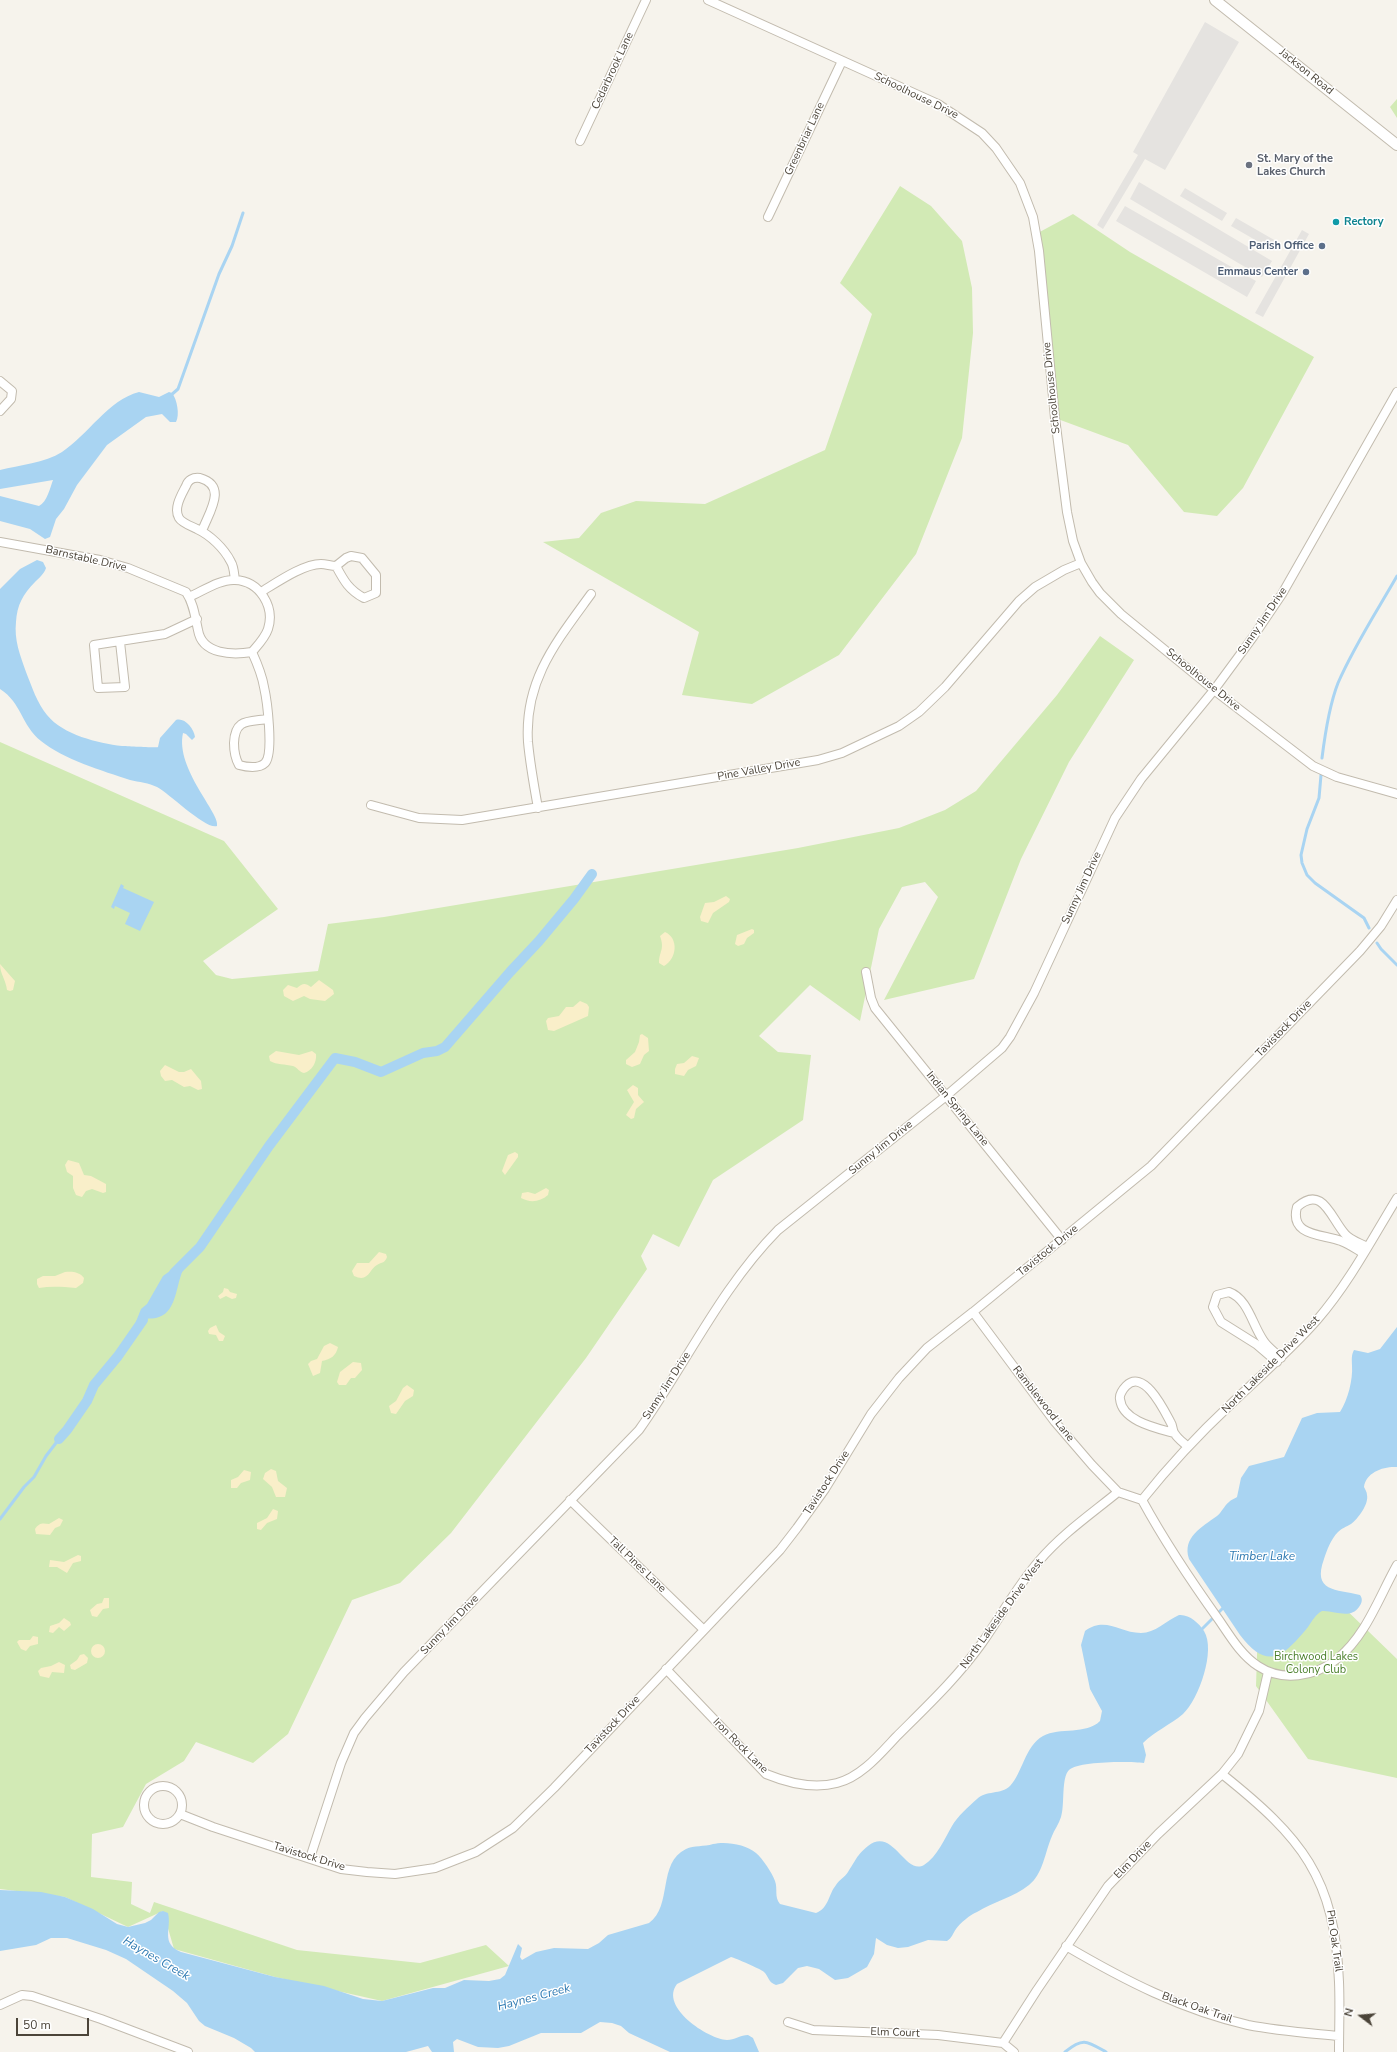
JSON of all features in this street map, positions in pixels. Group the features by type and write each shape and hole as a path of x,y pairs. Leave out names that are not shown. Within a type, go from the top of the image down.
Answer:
{"street":[{"name":"Cedarbrook Lane","path":"580,141 646,0"},
{"name":"Schoolhouse Drive","path":"708,0 938,104 982,133 996,148 1020,183 1033,217 1039,251 1066,506 1073,541 1081,563 1100,593 1111,605 1214,690 1313,766 1337,776 1397,794"},
{"name":"Jackson Road","path":"1216,0 1397,145"},
{"name":"Greenbriar Lane","path":"768,218 842,61"},
{"path":"0,381 12,391 11,399 0,411"},
{"name":"Sunny Jim Drive","path":"310,1858 341,1762 354,1733 365,1718 404,1672 639,1430 660,1401 727,1290 767,1241 811,1202 946,1096 1002,1048 1010,1037 1034,993 1115,818 1141,779 1214,690 1282,594 1397,392"},
{"path":"202,531 215,497 215,489 212,483 199,478 193,478 187,482 177,509 178,517 184,522 210,536 230,560 235,580"},
{"name":"Barnstable Drive","path":"0,542 114,564 186,592 189,597"},
{"path":"261,592 309,567 320,564 336,566 346,558 362,558 376,575 376,593 364,598 352,592 344,582 336,566"},
{"name":"Pine Valley Drive","path":"371,805 401,814 439,820 462,820 830,757 853,748 899,726 919,712 945,687 1019,601 1035,587 1064,570 1081,563"},
{"path":"235,580 254,587 261,592 269,605 270,619 267,631 252,652 232,654 215,650 205,645 200,638 198,620 189,597 222,582 235,580"},
{"path":"538,808 528,743 529,712 532,694 538,675 548,655 591,594"},
{"path":"120,642 125,687 98,688 94,645 165,634 198,620"},
{"path":"252,652 264,687 268,719 268,758 265,764 258,766 239,765 235,758 234,749 236,728 240,724 247,722 268,719"},
{"name":"Tavistock Drive","path":"180,1814 213,1827 341,1869 395,1874 435,1868 476,1852 502,1836 524,1818 760,1571 798,1528 825,1489 871,1414 899,1378 927,1348 1062,1240 1162,1155 1360,951 1381,926 1397,900"},
{"name":"Indian Spring Lane","path":"866,972 871,998 875,1008 1062,1240"},
{"name":"North Lakeside Drive West","path":"1142,1500 1188,1447 1230,1405 1279,1360 1339,1294 1397,1198"},
{"path":"1306,1200 1319,1200 1327,1207 1345,1234 1365,1250 1342,1241 1315,1235 1303,1230 1296,1218 1297,1207 1306,1200"},
{"path":"1229,1292 1240,1297 1263,1340 1279,1360 1221,1322 1213,1306 1213,1301 1217,1295 1229,1292"},
{"name":"Ramblewood Lane","path":"973,1312 1055,1422 1092,1466 1118,1492"},
{"path":"1174,1433 1172,1425 1158,1399 1145,1385 1137,1381 1130,1382 1124,1388 1119,1397 1122,1408 1135,1419 1174,1433 1188,1447"},
{"path":"1118,1492 1142,1500 1161,1536 1228,1633 1249,1659 1268,1672 1287,1676 1308,1674 1338,1659 1359,1635 1397,1565"},
{"name":"North Lakeside Drive West","path":"833,1784 848,1779 868,1765 938,1694 981,1644 1038,1562 1056,1542 1118,1492"},
{"name":"Tall Pines Lane","path":"570,1500 703,1629"},
{"name":"Iron Rock Lane","path":"666,1669 766,1774 782,1780 806,1785 833,1784"},
{"name":"Elm Drive","path":"1003,2043 1066,1946 1108,1886 1158,1834 1222,1774 1238,1754 1259,1711 1268,1672"},
{"name":"Pin Oak Trail","path":"1222,1774 1277,1821 1301,1850 1317,1874 1327,1897 1334,1922 1339,1982 1339,2052"},
{"path":"159,1787 171,1788 180,1796 182,1801 180,1814 172,1822 159,1824 148,1817 145,1811 145,1799 148,1793 159,1787"},
{"name":"Black Oak Trail","path":"1066,1946 1113,1974 1188,2008 1250,2025 1339,2036"},
{"path":"0,2005 22,1995 32,1996 101,2019 188,2052"},
{"name":"Elm Court","path":"788,2022 813,2030 938,2035 1003,2043"},
{"path":"1003,2043 1014,2052"}],"green space":[{"path":"1397,99 1397,118 1390,107"},
{"path":"900,186 931,206 962,241 972,288 973,333 962,438 916,554 839,655 752,704 682,695 699,632 543,542 579,538 601,513 636,501 705,504 825,450 872,314 840,283"},
{"path":"1073,214 1130,252 1314,357 1243,488 1217,516 1184,512 1128,445 1055,418 1036,234"},
{"path":"1100,636 1134,660 1069,762 1021,859 974,979 884,1000 938,897 925,882 902,887 879,929 860,1021 810,985 759,1036 778,1052 811,1055 803,1120 713,1180 679,1247 653,1234 641,1256 647,1269 586,1358 451,1533 400,1583 352,1600 288,1734 253,1763 196,1742 184,1761 146,1784 123,1827 92,1834 91,1877 132,1882 131,1904 150,1913 154,1902 297,1950 420,1963 486,1945 509,1966 382,2001 275,1977 174,1949 163,1911 128,1927 65,1897 0,1889 0,742 224,841 278,909 203,961 216,975 232,979 318,971 328,924 384,917 798,848 899,828 945,810 976,791 1057,695"},
{"name":"Birchwood Lakes Colony Club","path":"1306,1571 1397,1659 1397,1778 1308,1759 1256,1686 1258,1626"}],"sand":[{"path":"726,896 730,899 729,902 713,913 708,923 701,921 700,917 705,903 714,902"},
{"path":"752,929 754,930 754,933 747,938 744,944 738,946 735,944 737,935"},
{"path":"665,932 673,939 675,949 672,959 664,966 659,963 659,959 662,948 660,936"},
{"path":"0,964 15,981 13,990 7,990"},
{"path":"319,980 333,990 334,994 325,1001 310,999 304,996 293,1001 284,996 283,990 288,985 297,988 302,984 306,984 311,987"},
{"path":"580,1001 587,1004 589,1007 588,1016 554,1031 548,1030 546,1021 548,1018 559,1016 566,1007 573,1007"},
{"path":"642,1034 648,1038 649,1051 644,1055 640,1064 632,1067 626,1064 626,1060 635,1052 640,1035"},
{"path":"276,1051 299,1055 312,1051 316,1054 316,1060 312,1068 304,1073 293,1066 278,1064 270,1061 269,1056"},
{"path":"692,1056 699,1058 696,1066 688,1070 684,1076 675,1074 677,1064 684,1063"},
{"path":"165,1065 179,1072 184,1072 191,1069 201,1081 202,1089 198,1090 190,1086 184,1087 172,1080 165,1081 161,1076 160,1071"},
{"path":"633,1085 638,1088 638,1095 644,1102 636,1109 634,1118 631,1119 626,1115 634,1102 627,1090"},
{"path":"515,1152 518,1154 518,1157 505,1175 502,1171 508,1155"},
{"path":"68,1160 79,1163 84,1175 91,1176 106,1184 106,1192 103,1193 92,1189 86,1191 82,1197 76,1195 73,1188 73,1176 67,1172 65,1165"},
{"path":"546,1188 549,1190 548,1195 542,1199 531,1201 521,1198 522,1193 528,1192 535,1194"},
{"path":"379,1252 386,1254 387,1257 384,1261 374,1267 366,1277 359,1278 354,1276 352,1271 357,1263 369,1263"},
{"path":"65,1272 80,1274 84,1278 83,1283 76,1288 39,1288 37,1279 43,1276 55,1276"},
{"path":"224,1288 237,1294 236,1298 232,1299 226,1296 220,1299 218,1296 223,1292"},
{"path":"216,1325 219,1332 225,1336 223,1341 219,1341 216,1335 209,1334 208,1331 210,1328"},
{"path":"330,1343 338,1347 336,1353 330,1358 322,1361 320,1373 313,1376 308,1364 317,1359 324,1346"},
{"path":"353,1362 361,1363 362,1370 355,1378 351,1378 346,1385 339,1385 337,1382 340,1372"},
{"path":"407,1385 414,1390 413,1396 405,1401 396,1414 391,1413 389,1406 396,1401 403,1388"},
{"path":"271,1469 276,1471 278,1481 287,1488 285,1497 276,1497 272,1487 263,1479 265,1473"},
{"path":"244,1470 251,1472 250,1480 241,1483 237,1488 231,1488 231,1480 238,1477"},
{"path":"273,1509 278,1511 277,1519 267,1523 261,1530 257,1529 257,1523 267,1518"},
{"path":"59,1518 63,1520 60,1526 55,1528 50,1535 36,1534 35,1529 39,1525 49,1524"},
{"path":"78,1555 81,1556 81,1561 73,1563 67,1573 57,1567 49,1567 50,1560 64,1562"},
{"path":"104,1598 109,1598 109,1608 103,1609 97,1617 92,1616 90,1610 97,1604 102,1603"},
{"path":"64,1618 70,1622 71,1625 64,1631 59,1627 53,1633 49,1632 50,1626 59,1623"},
{"path":"33,1636 38,1637 38,1644 30,1646 26,1651 21,1649 17,1642 19,1640 30,1640"},
{"path":"98,1644 103,1646 105,1651 103,1656 98,1658 93,1656 91,1651 93,1646"},
{"path":"84,1654 88,1658 87,1663 75,1670 71,1669 70,1665 77,1660 80,1655"},
{"path":"59,1662 65,1665 64,1673 52,1672 49,1678 40,1676 38,1671 41,1668 51,1666"}],"shaded area":[{"path":"1205,22 1239,42 1165,170 1145,159 1103,229 1097,225 1138,155 1133,152"},
{"path":"1139,182 1272,261 1262,277 1130,199"},
{"path":"1185,188 1227,213 1222,221 1180,196"},
{"path":"1125,206 1256,281 1247,297 1116,221"},
{"path":"1236,218 1276,241 1271,249 1231,226"},
{"path":"1302,230 1309,234 1263,317 1255,313"}],"water":[{"path":"139,392 159,397 169,392 172,393 177,407 178,415 176,422 170,422 162,414 146,417 107,445 77,485 64,509 56,519 50,537 45,539 30,529 0,521 0,496 39,506 46,498 53,480 0,489 0,470 55,456 72,445 118,402"},
{"path":"37,560 43,562 46,568 43,574 31,586 21,600 17,616 16,635 18,647 26,672 43,710 54,722 71,733 102,743 122,746 158,747 160,738 176,720 182,720 188,724 193,730 195,737 192,740 183,733 182,747 191,775 212,811 217,826 212,826 205,823 157,787 130,780 96,768 72,759 50,747 34,735 13,701 0,689 0,589 20,569"},
{"path":"121,884 124,886 123,888 154,902 140,931 125,924 130,913 115,906 114,909 111,907"},
{"path":"181,1263 185,1266 170,1308 165,1314 159,1317 146,1319 138,1332 133,1329 141,1309 147,1304 163,1276"},
{"name":"Timber Lake","path":"1397,1327 1397,1467 1381,1469 1368,1477 1364,1487 1367,1493 1365,1507 1354,1522 1340,1531 1333,1538 1326,1552 1321,1570 1321,1578 1328,1587 1335,1590 1360,1595 1362,1600 1361,1604 1355,1611 1347,1614 1322,1611 1291,1646 1283,1652 1276,1656 1267,1656 1259,1653 1240,1635 1189,1559 1188,1545 1195,1533 1219,1514 1230,1501 1237,1497 1241,1478 1249,1466 1284,1457 1302,1418 1317,1413 1340,1412 1345,1402 1352,1377 1352,1356 1354,1350 1368,1353 1380,1349"},
{"name":"Haynes Creek","path":"1179,1615 1186,1616 1197,1622 1204,1631 1207,1639 1207,1662 1195,1697 1183,1714 1143,1743 1146,1755 1144,1763 1093,1763 1074,1767 1069,1770 1065,1779 1060,1820 1053,1834 1041,1869 1029,1885 1017,1893 983,1908 968,1917 947,1941 928,1940 908,1947 898,1948 887,1945 876,1938 874,1954 867,1967 848,1978 835,1980 819,1969 807,1966 798,1968 783,1983 776,1985 771,1982 764,1972 731,1957 677,1984 673,1993 675,2002 680,2012 688,2020 709,2034 727,2040 748,2035 753,2038 759,2052 670,2052 629,2033 621,2026 612,2023 600,2022 581,2033 541,2033 509,2046 498,2048 478,2047 457,2039 453,2042 454,2052 432,2052 428,2046 406,2052 255,2052 234,2038 205,2026 199,2021 187,2003 173,1991 126,1959 106,1950 67,1938 51,1938 36,1945 0,1951 0,1890 41,1892 65,1897 93,1909 117,1924 128,1927 145,1923 151,1920 159,1912 163,1911 168,1913 169,1940 175,1948 181,1952 275,1977 324,1986 363,1999 382,2001 433,1988 445,1988 464,1980 489,1981 500,1979 505,1975 518,1944 522,1948 520,1957 522,1960 536,1952 554,1948 588,1949 599,1943 608,1935 649,1923 656,1916 661,1906 671,1864 677,1856 689,1848 718,1843 741,1845 752,1850 767,1866 774,1878 777,1899 780,1904 816,1913 826,1905 837,1883 847,1874 859,1855 868,1846 877,1842 885,1842 892,1846 911,1864 917,1867 924,1865 929,1862 937,1852 954,1823 970,1805 985,1794 1002,1791 1010,1786 1018,1775 1032,1746 1043,1736 1050,1733 1088,1728 1100,1721 1102,1711 1090,1689 1081,1645 1085,1631 1100,1625 1106,1625 1126,1631 1141,1633 1156,1629"}],"waterway":[{"path":"170,396 178,389 219,274 232,246 243,213"},
{"path":"1322,758 1330,711 1338,683 1358,642 1397,576"},
{"path":"1321,775 1319,798 1307,829 1301,855 1302,863 1307,875 1315,883 1364,918 1369,928"},
{"path":"174,1273 200,1247 269,1146 335,1058 355,1062 381,1072 423,1053 437,1051 445,1047 539,941 574,899 592,874"},
{"path":"1377,943 1397,965"},
{"path":"59,1439 87,1401 94,1385 118,1356 143,1320"},
{"path":"0,1519 24,1487 34,1477 46,1456 59,1439"},
{"path":"1200,1631 1224,1607"},
{"path":"1065,2052 1076,2044 1085,2042 1106,2052"}],"place":[{"name":"St. Mary of the Lakes Church","path":"1249,165"},
{"name":"Rectory","path":"1336,222"},
{"name":"Parish Office","path":"1322,246"},
{"name":"Emmaus Center","path":"1306,272"}]}
